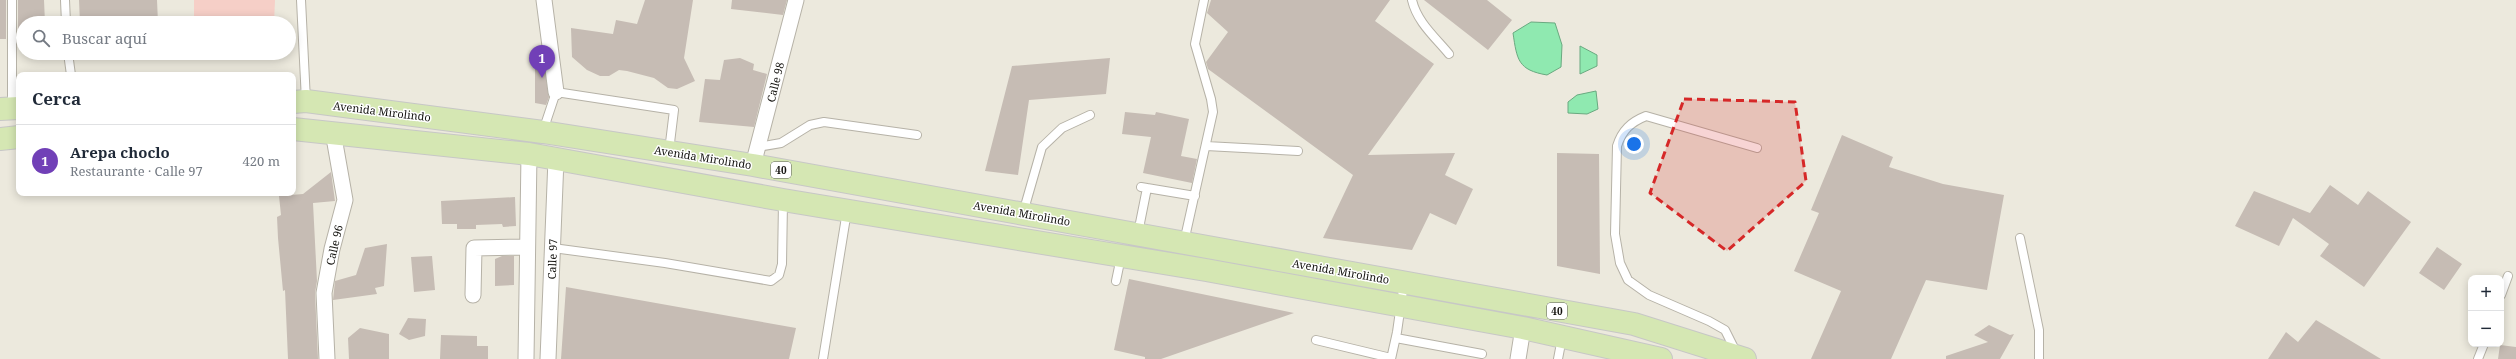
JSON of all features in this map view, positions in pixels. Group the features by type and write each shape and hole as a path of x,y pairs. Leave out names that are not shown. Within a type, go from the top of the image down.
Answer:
{"main road":[{"name":"Avenida Mirolindo","path":"300,102 543,132 669,152 756,156 1023,214 1634,324 1742,358"},
{"path":"296,129 334,132 529,154 847,211 1206,270 1211,280 1226,289 1313,305 1340,306 1361,299 1366,276 1424,275 1495,290 1517,304"},
{"path":"0,139 16,137"},
{"name":"40","path":"1361,299 1523,328 1661,359"}],"street":[{"path":"544,0 556,92"},
{"name":"Calle 98","path":"756,156 796,0"},
{"name":"Calle 96","path":"327,359 324,293 332,249 345,200 334,132"},
{"path":"526,359 529,154"},
{"name":"Calle 97","path":"548,359 556,159"},
{"path":"473,295 474,248 527,247"},
{"path":"1518,359 1523,328"}],"lane":[{"path":"10,108 12,0"},
{"path":"65,0 66,16"},
{"path":"300,102 304,62 301,0"},
{"path":"1184,242 1213,112 1211,99 1195,44 1204,0"},
{"path":"1412,0 1415,12 1423,24 1449,54"},
{"path":"69,60 71,72"},
{"path":"543,132 556,92 674,110 669,152"},
{"path":"1023,214 1042,147 1062,128 1090,115"},
{"path":"1742,358 1725,330 1709,321 1649,295 1628,280 1620,263 1615,234 1617,146 1620,136 1632,122 1646,116 1757,148"},
{"path":"756,156 810,125 824,122 917,135"},
{"path":"1206,146 1298,151"},
{"path":"1138,234 1144,188 1195,196"},
{"path":"552,248 665,263 771,281 779,276 782,264 783,200"},
{"path":"823,359 847,211"},
{"path":"2020,238 2039,330 2039,359"},
{"path":"1116,281 1121,257"},
{"path":"2504,287 2508,276"},
{"path":"1316,340 1391,358 1396,338 1404,283"},
{"path":"1558,359 1562,337"},
{"path":"1396,338 1482,354"},
{"path":"2478,359 2483,347"}],"highlighted area":[{"path":"1684,99 1795,102 1806,181 1727,251 1650,193"}],"shaded area":[{"path":"194,0 275,0 274,16 194,16"},
{"path":"1531,22 1555,23 1562,45 1561,67 1547,75 1537,73 1525,67 1518,57 1513,33"},
{"path":"1580,46 1597,55 1597,66 1580,74"},
{"path":"1596,91 1598,109 1587,114 1568,113 1568,102 1577,95"}],"building":[{"path":"0,0 6,0 6,39 0,39"},
{"path":"18,0 44,0 45,16 18,16"},
{"path":"79,0 157,0 158,16 80,16"},
{"path":"645,0 693,0 684,58 695,81 677,89 668,88 654,78 627,71 619,70 609,76 600,76 587,70 572,57 571,28 613,34 616,20 637,24"},
{"path":"732,0 787,0 783,15 731,9"},
{"path":"1211,0 1390,0 1375,21 1434,64 1368,155 1455,153 1445,175 1473,189 1456,225 1430,213 1412,250 1323,238 1353,175 1208,69 1206,62 1228,32 1207,13"},
{"path":"1424,0 1487,0 1512,20 1488,50"},
{"path":"740,58 754,64 753,70 767,74 754,127 699,122 705,79 720,80 724,60"},
{"path":"1110,58 1106,94 1029,100 1018,175 985,171 1012,66"},
{"path":"543,59 549,97 546,105 535,103 535,60"},
{"path":"1125,112 1155,115 1156,112 1189,119 1181,156 1197,159 1192,183 1143,173 1151,137 1122,134"},
{"path":"1842,135 1893,157 1889,167 1943,184 2004,195 1987,290 1926,280 1891,359 1811,359 1841,291 1794,271 1819,213 1811,210"},
{"path":"1557,153 1599,154 1600,274 1557,266"},
{"path":"331,172 335,201 313,203 317,281 315,293 318,359 288,359 285,290 283,291 277,217 281,215 279,196 296,196 296,195 303,194"},
{"path":"2330,185 2358,205 2368,191 2411,222 2364,287 2320,256 2329,244 2293,218 2279,246 2235,226 2254,191 2310,213"},
{"path":"515,197 516,226 503,227 502,224 476,225 476,229 457,229 457,224 442,224 441,201"},
{"path":"387,244 384,286 375,288 377,294 333,300 335,281 356,275 365,248"},
{"path":"2437,247 2462,264 2444,290 2419,273"},
{"path":"432,256 435,290 414,292 411,257"},
{"path":"502,256 514,256 514,285 495,286 495,259"},
{"path":"1129,279 1294,313 1161,359 1145,359 1145,357 1114,350"},
{"path":"566,287 796,328 789,359 561,359"},
{"path":"408,318 426,319 425,336 409,340 399,334"},
{"path":"2316,320 2381,359 2268,359 2286,332 2298,342"},
{"path":"1989,325 2010,335 2014,334 2000,359 1946,359 1946,356 1988,342 1974,335"},
{"path":"360,328 389,334 389,359 349,359 348,338"},
{"path":"441,335 477,336 477,346 488,346 488,359 440,359"},
{"path":"2504,346 2516,347 2516,359 2498,359 2500,347 2504,347"}],"place":[{"name":"Arepa choclo","path":"542,78"}]}
